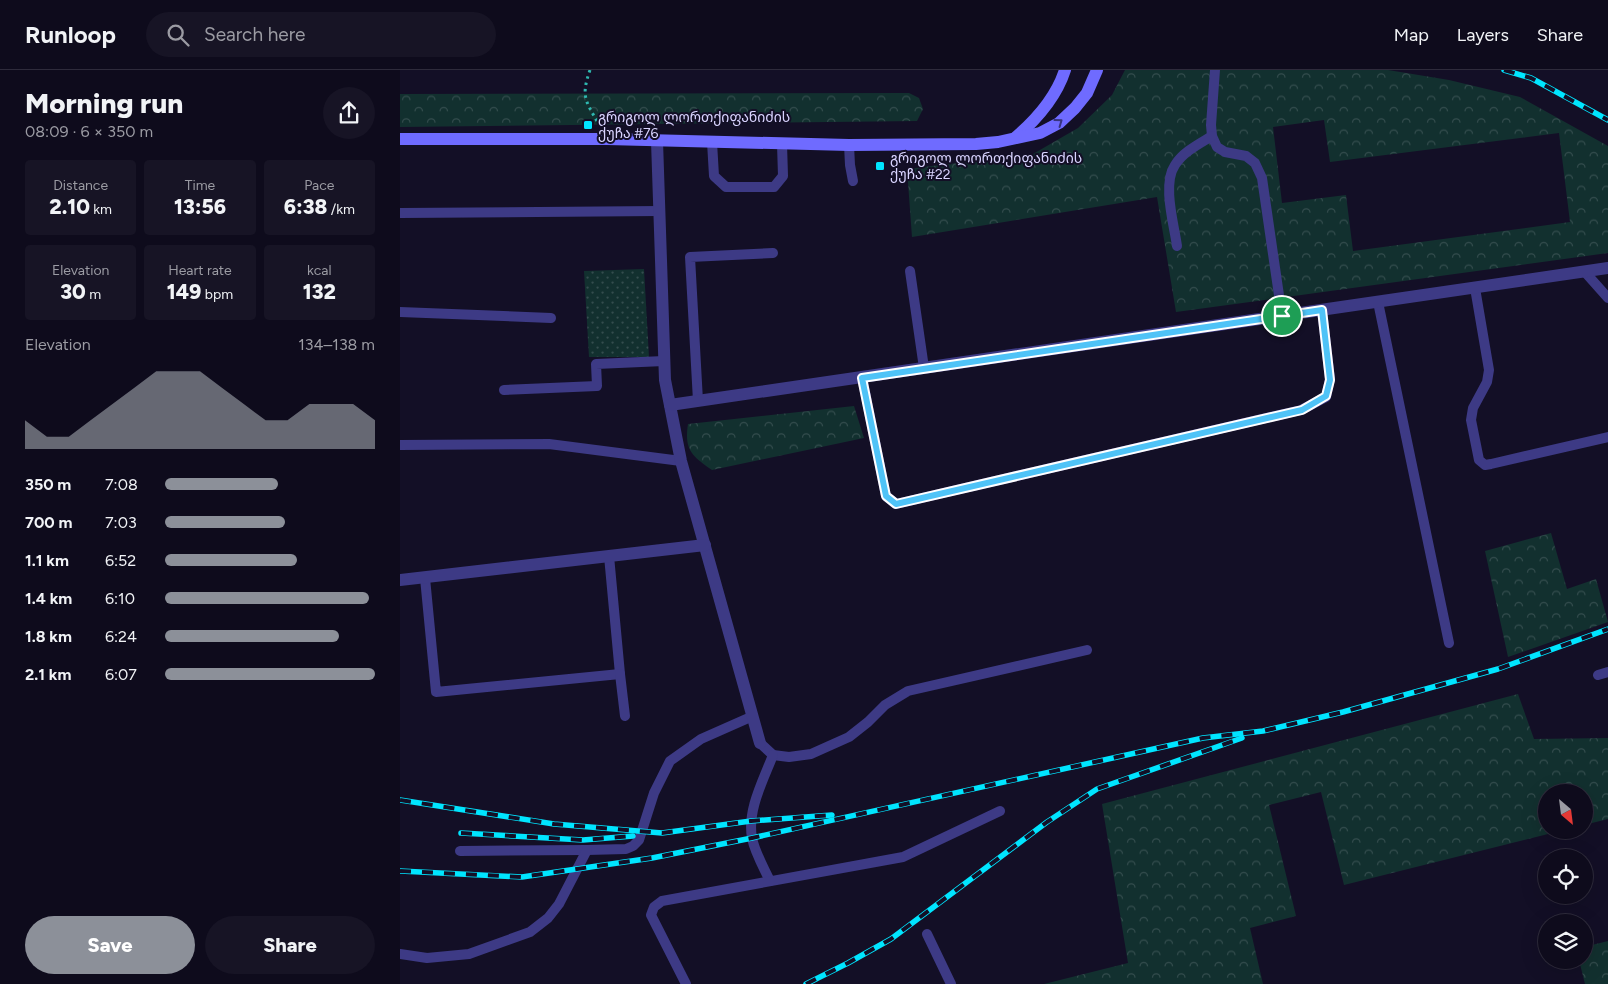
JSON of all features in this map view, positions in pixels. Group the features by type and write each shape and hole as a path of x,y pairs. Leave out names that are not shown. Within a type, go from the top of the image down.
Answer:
{"street":[{"path":"1014,139 1042,112 1056,92 1065,70"},
{"path":"400,139 607,139 849,145 976,144 1014,139 1040,133 1058,123 1075,108 1087,93 1096,70"},
{"path":"657,141 665,380 681,461 760,743"},
{"path":"670,405 1608,268"},
{"path":"400,580 705,545"}],"lane":[{"path":"1215,70 1212,136 1217,147 1225,152 1246,156 1255,163 1262,178 1282,316"},
{"path":"1177,246 1168,183 1174,165 1192,148 1212,136"},
{"path":"712,142 714,176 726,187 774,187 783,176 782,144"},
{"path":"849,145 853,181"},
{"path":"400,213 660,211"},
{"path":"698,401 690,257 773,253"},
{"path":"910,271 924,368"},
{"path":"1584,271 1608,298"},
{"path":"1475,288 1490,370 1473,408 1470,420 1479,460 1485,465 1492,464 1608,437"},
{"path":"1378,302 1449,643"},
{"path":"862,378 886,496 896,504 1302,410 1326,396 1330,380 1322,310"},
{"path":"400,312 551,318"},
{"path":"504,390 597,386 596,364 664,361"},
{"path":"400,445 548,444 681,461"},
{"path":"609,556 625,716"},
{"path":"425,578 436,692 620,674"},
{"path":"760,743 773,755 789,757 811,754 849,737 885,705 908,691 1087,650"},
{"path":"460,851 626,849 633,846 639,840 654,792 670,761 701,739 753,716"},
{"path":"770,881 754,844 751,821 756,801 773,755"},
{"path":"686,984 651,915 654,906 662,901 903,858 1000,810"},
{"path":"400,954 427,958 468,954 530,932 548,918 559,904 587,850"},
{"path":"927,934 951,984"}],"path":[{"path":"590,70 584,98 607,139"}],"green space":[{"path":"1125,70 1388,70 1449,80 1520,97 1608,146 1608,253 1176,312 1157,197 912,237 907,169 1033,154 1078,128 1112,95","holes":["1324,120 1330,162 1559,133 1570,222 1353,251 1346,195 1282,203 1273,127"]},
{"path":"909,93 919,98 923,109 917,121 400,127 400,94"},
{"path":"644,269 649,357 589,357 584,271"},
{"path":"854,406 864,438 712,470 699,461 691,452 687,440 688,424"},
{"path":"1551,533 1567,589 1596,579 1608,622 1508,657 1485,551"},
{"path":"1518,694 1534,739 1608,738 1608,819 1593,823 1593,784 1538,784 1538,836 1344,885 1321,792 1269,805 1296,916 1250,928 1263,984 1044,984 1128,963 1102,804"},
{"path":"1608,941 1608,984 1585,984 1581,969 1593,969 1593,945"}],"railway":[{"path":"1504,70 1531,78 1608,120"},
{"path":"400,871 522,877 652,858 752,838 1203,738 1263,731 1343,712 1498,669 1608,629"},
{"path":"806,984 891,939 1047,822 1097,789 1242,738"},
{"path":"400,800 554,824 662,833 751,821 832,815"},
{"path":"461,833 583,840 633,836"}],"place":[{"name":"გრიგოლ ლორთქიფანიძის ქუჩა #76","path":"588,125"},
{"name":"გრიგოლ ლორთქიფანიძის ქუჩა #22","path":"880,166"}],"route":[{"path":"1322,310 1330,380 1326,396 1302,410 896,504 886,496 862,378 1282,316 1322,310"}]}
